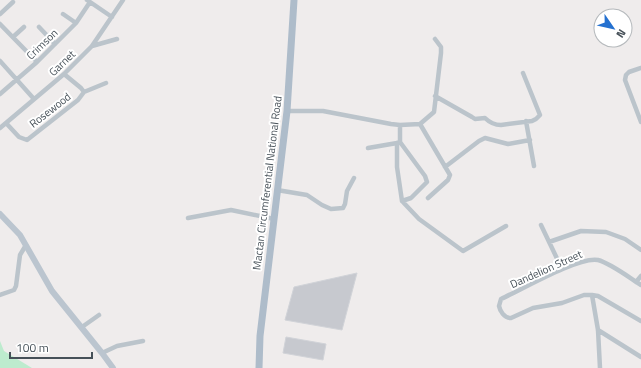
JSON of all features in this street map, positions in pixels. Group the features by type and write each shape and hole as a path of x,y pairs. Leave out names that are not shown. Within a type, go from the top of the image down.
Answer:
{"main road":[{"name":"Mactan Circumferential National Road","path":"258,368 260,336 287,111 294,0"}],"street":[{"name":"Garnet","path":"0,128 64,74 92,46 123,0"},
{"path":"88,1 112,17"},
{"name":"Crimson","path":"0,94 37,62 76,23 88,1"},
{"path":"0,14 13,2"},
{"path":"63,14 76,23"},
{"path":"0,24 37,62"},
{"path":"13,37 24,27"},
{"path":"39,27 55,44"},
{"path":"92,46 117,39"},
{"path":"287,111 323,111 400,126 420,124 434,112 441,53 441,47 435,39"},
{"path":"0,61 34,99"},
{"path":"641,68 629,72 626,75 625,80 641,122"},
{"path":"435,96 472,118 485,118 490,123 497,125 514,124 536,119 540,115 523,73"},
{"name":"Rosewood","path":"6,123 18,137 27,140 78,100 84,92 64,74"},
{"path":"84,92 106,83"},
{"path":"526,121 534,166"},
{"path":"420,124 450,175 448,180 428,198"},
{"path":"400,126 397,167 402,201 418,220 463,251 506,226"},
{"path":"445,167 485,138 508,144 530,140"},
{"path":"368,148 399,143"},
{"path":"399,143 425,176 427,182 411,198 402,201"},
{"path":"277,190 307,195 322,205 331,208 343,208 347,190 354,178"},
{"path":"188,218 231,210 274,219"},
{"path":"0,214 20,235 52,291 113,368"},
{"path":"541,225 562,269"},
{"path":"549,242 581,231 606,232 625,239 641,250"},
{"path":"0,295 14,290 16,286 20,255 26,245"},
{"name":"Dandelion Street","path":"592,295 584,295 562,303 533,308 511,318 504,316 499,308 500,301 562,269 583,261 598,260 608,264 639,284"},
{"path":"639,284 641,276"},
{"path":"600,368 598,330 592,295 598,296 641,321"},
{"path":"82,327 99,315"},
{"path":"598,330 641,357"},
{"path":"102,353 117,346 143,341"}],"green space":[{"path":"0,341 4,351 32,368 0,368"}],"building":[{"path":"357,273 342,330 285,320 294,287"},
{"path":"286,337 326,344 323,360 283,353"}]}
